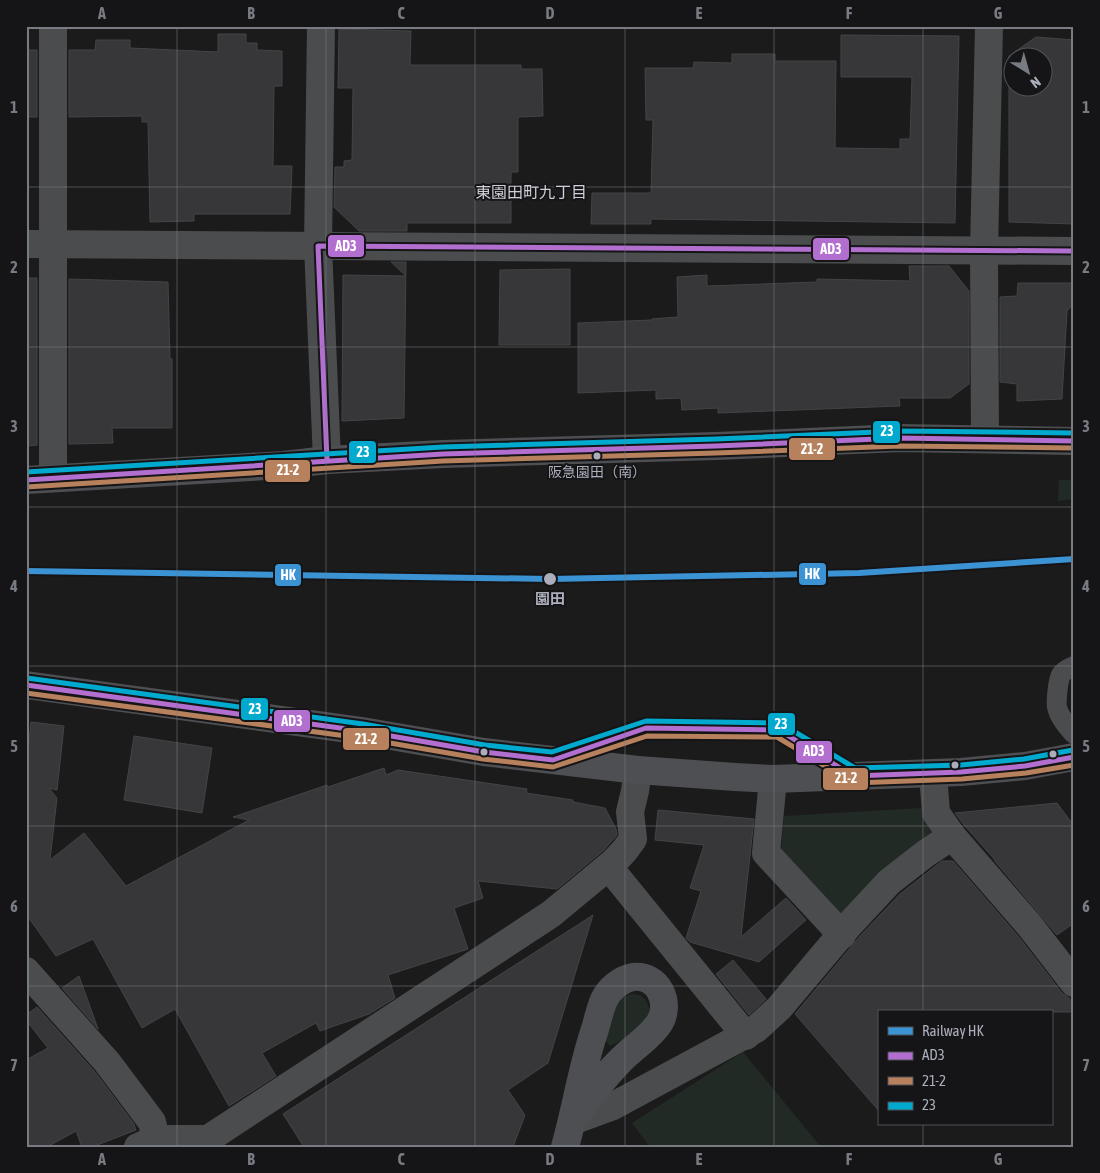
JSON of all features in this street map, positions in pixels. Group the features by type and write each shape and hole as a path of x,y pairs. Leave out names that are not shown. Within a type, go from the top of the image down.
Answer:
{"street":[{"path":"53,26 54,478"},
{"path":"321,26 318,246 326,460"},
{"path":"985,439 984,250 988,26"},
{"path":"26,244 1074,251"},
{"path":"26,480 443,454 716,446 900,438 1074,440"},
{"path":"26,685 362,732 484,752 638,770 773,779 933,774 1025,766 1074,756"},
{"path":"26,970 107,1062 152,1122 147,1143 208,1140 551,914 615,860 633,839 630,812 638,770"},
{"path":"933,774 936,813 952,836 1030,926 1074,983"},
{"path":"773,779 766,853 842,935"},
{"path":"568,1134 613,1106 746,1036 765,1022 889,882 952,836"},
{"path":"615,860 612,871 746,1036"},
{"path":"635,977 644,978 654,983 659,987 664,1000 664,1010 660,1021 606,1076 568,1134 588,1050 604,999 619,983 627,979 635,977"}],"lane":[{"path":"1074,666 1061,675 1057,707 1060,715 1074,734"},
{"path":"553,760 646,728 780,730 853,776"}],"shaded area":[{"path":"1059,480 1074,480 1074,499 1058,501"},
{"path":"921,808 935,837 842,920 781,851 784,816"},
{"path":"632,994 637,994 644,998 649,1008 650,1017 627,1038 610,1046 605,1040 612,1012 620,1000"},
{"path":"743,1052 821,1147 650,1147 632,1123"}],"building":[{"path":"339,29 411,31 410,65 521,65 521,69 542,69 543,116 518,117 518,172 511,172 511,223 407,223 407,231 359,231 334,207 335,167 344,167 344,161 352,160 353,88 338,88"},
{"path":"218,34 246,34 246,43 257,43 257,50 282,51 282,86 274,86 273,166 292,166 290,214 194,214 194,221 150,222 148,122 142,122 142,116 69,117 69,50 95,50 96,40 130,40 130,48 218,52"},
{"path":"841,35 959,36 955,223 651,219 651,224 591,224 592,193 651,193 653,120 646,120 645,68 693,68 694,62 732,63 732,54 775,54 775,61 836,61 835,148 900,149 900,139 910,139 912,77 841,77"},
{"path":"1036,37 1074,40 1074,224 1009,222 1009,98 1052,98 1052,48 1020,48"},
{"path":"26,50 37,50 37,117 26,117"},
{"path":"391,262 406,262 406,276"},
{"path":"909,266 949,266 969,291 969,384 950,398 899,398 900,406 718,413 718,408 682,410 681,398 656,399 656,390 578,393 578,323 678,317 677,277 707,275 707,286 817,282 817,279 910,281"},
{"path":"570,269 570,345 499,345 500,270"},
{"path":"343,275 406,276 404,418 342,421"},
{"path":"26,278 37,278 37,445 26,446"},
{"path":"69,279 168,282 170,359 172,359 172,428 112,428 113,443 69,444"},
{"path":"1018,283 1074,283 1074,303 1067,311 1062,399 1017,401 1017,384 1000,382 1000,297 1017,296"},
{"path":"31,722 64,726 57,790 49,788 57,798 50,860 84,833 126,886 249,820 233,817 384,768 386,775 398,770 527,789 526,793 573,800 573,802 605,808 616,829 617,835 604,850 557,889 478,881 483,898 454,908 468,949 388,975 395,998 369,1014 320,1031 316,1023 262,1053 276,1076 229,1106 175,1009 142,1028 93,939 56,956 26,914 26,759"},
{"path":"134,736 212,748 202,813 124,800"},
{"path":"1057,803 1074,826 1074,923 1057,935 955,813"},
{"path":"658,810 754,819 741,937 786,898 806,920 759,962 690,942 686,938 701,891 690,888 704,845 655,840"},
{"path":"942,861 953,861 1018,936 1062,993 1069,998 1074,1005 1074,1012 1052,1012 1052,1010 878,1010 878,1110 795,1014 861,935 900,894"},
{"path":"593,915 548,1063 508,1090 525,1115 513,1147 304,1147 283,1114"},
{"path":"733,960 766,999 749,1015 716,974"},
{"path":"79,976 98,1029 62,988"},
{"path":"37,1007 95,1072 134,1124 136,1130 92,1147 82,1147 76,1131 47,1147 26,1147 26,1060 48,1048 26,1020 26,1015"}],"rail line":[{"name":"HK","path":"26,571 550,579 859,573 1074,559"}],"transit line":[{"name":"AD3","path":"327,460 318,246 1074,251"},
{"name":"23","path":"26,472 443,447 716,439 900,431 1074,433"},
{"name":"AD3","path":"26,480 443,454 716,446 900,438 1074,441"},
{"name":"21-2","path":"26,487 443,461 900,446 1074,448"},
{"name":"23","path":"27,678 363,724 485,745 552,752 646,721 780,723 855,768 961,765 1024,759 1073,750"},
{"name":"AD3","path":"26,685 362,731 484,752 553,760 646,728 779,730 853,776 961,772 1025,766 1074,757"},
{"name":"21-2","path":"26,693 361,738 483,759 553,767 647,736 777,737 853,783 962,779 1026,773 1074,765"}],"place":[{"name":"阪急園田（南）","path":"597,456"},
{"name":"園田","path":"550,579"}],"district":[{"name":"東園田町九丁目","path":"531,192"}]}
